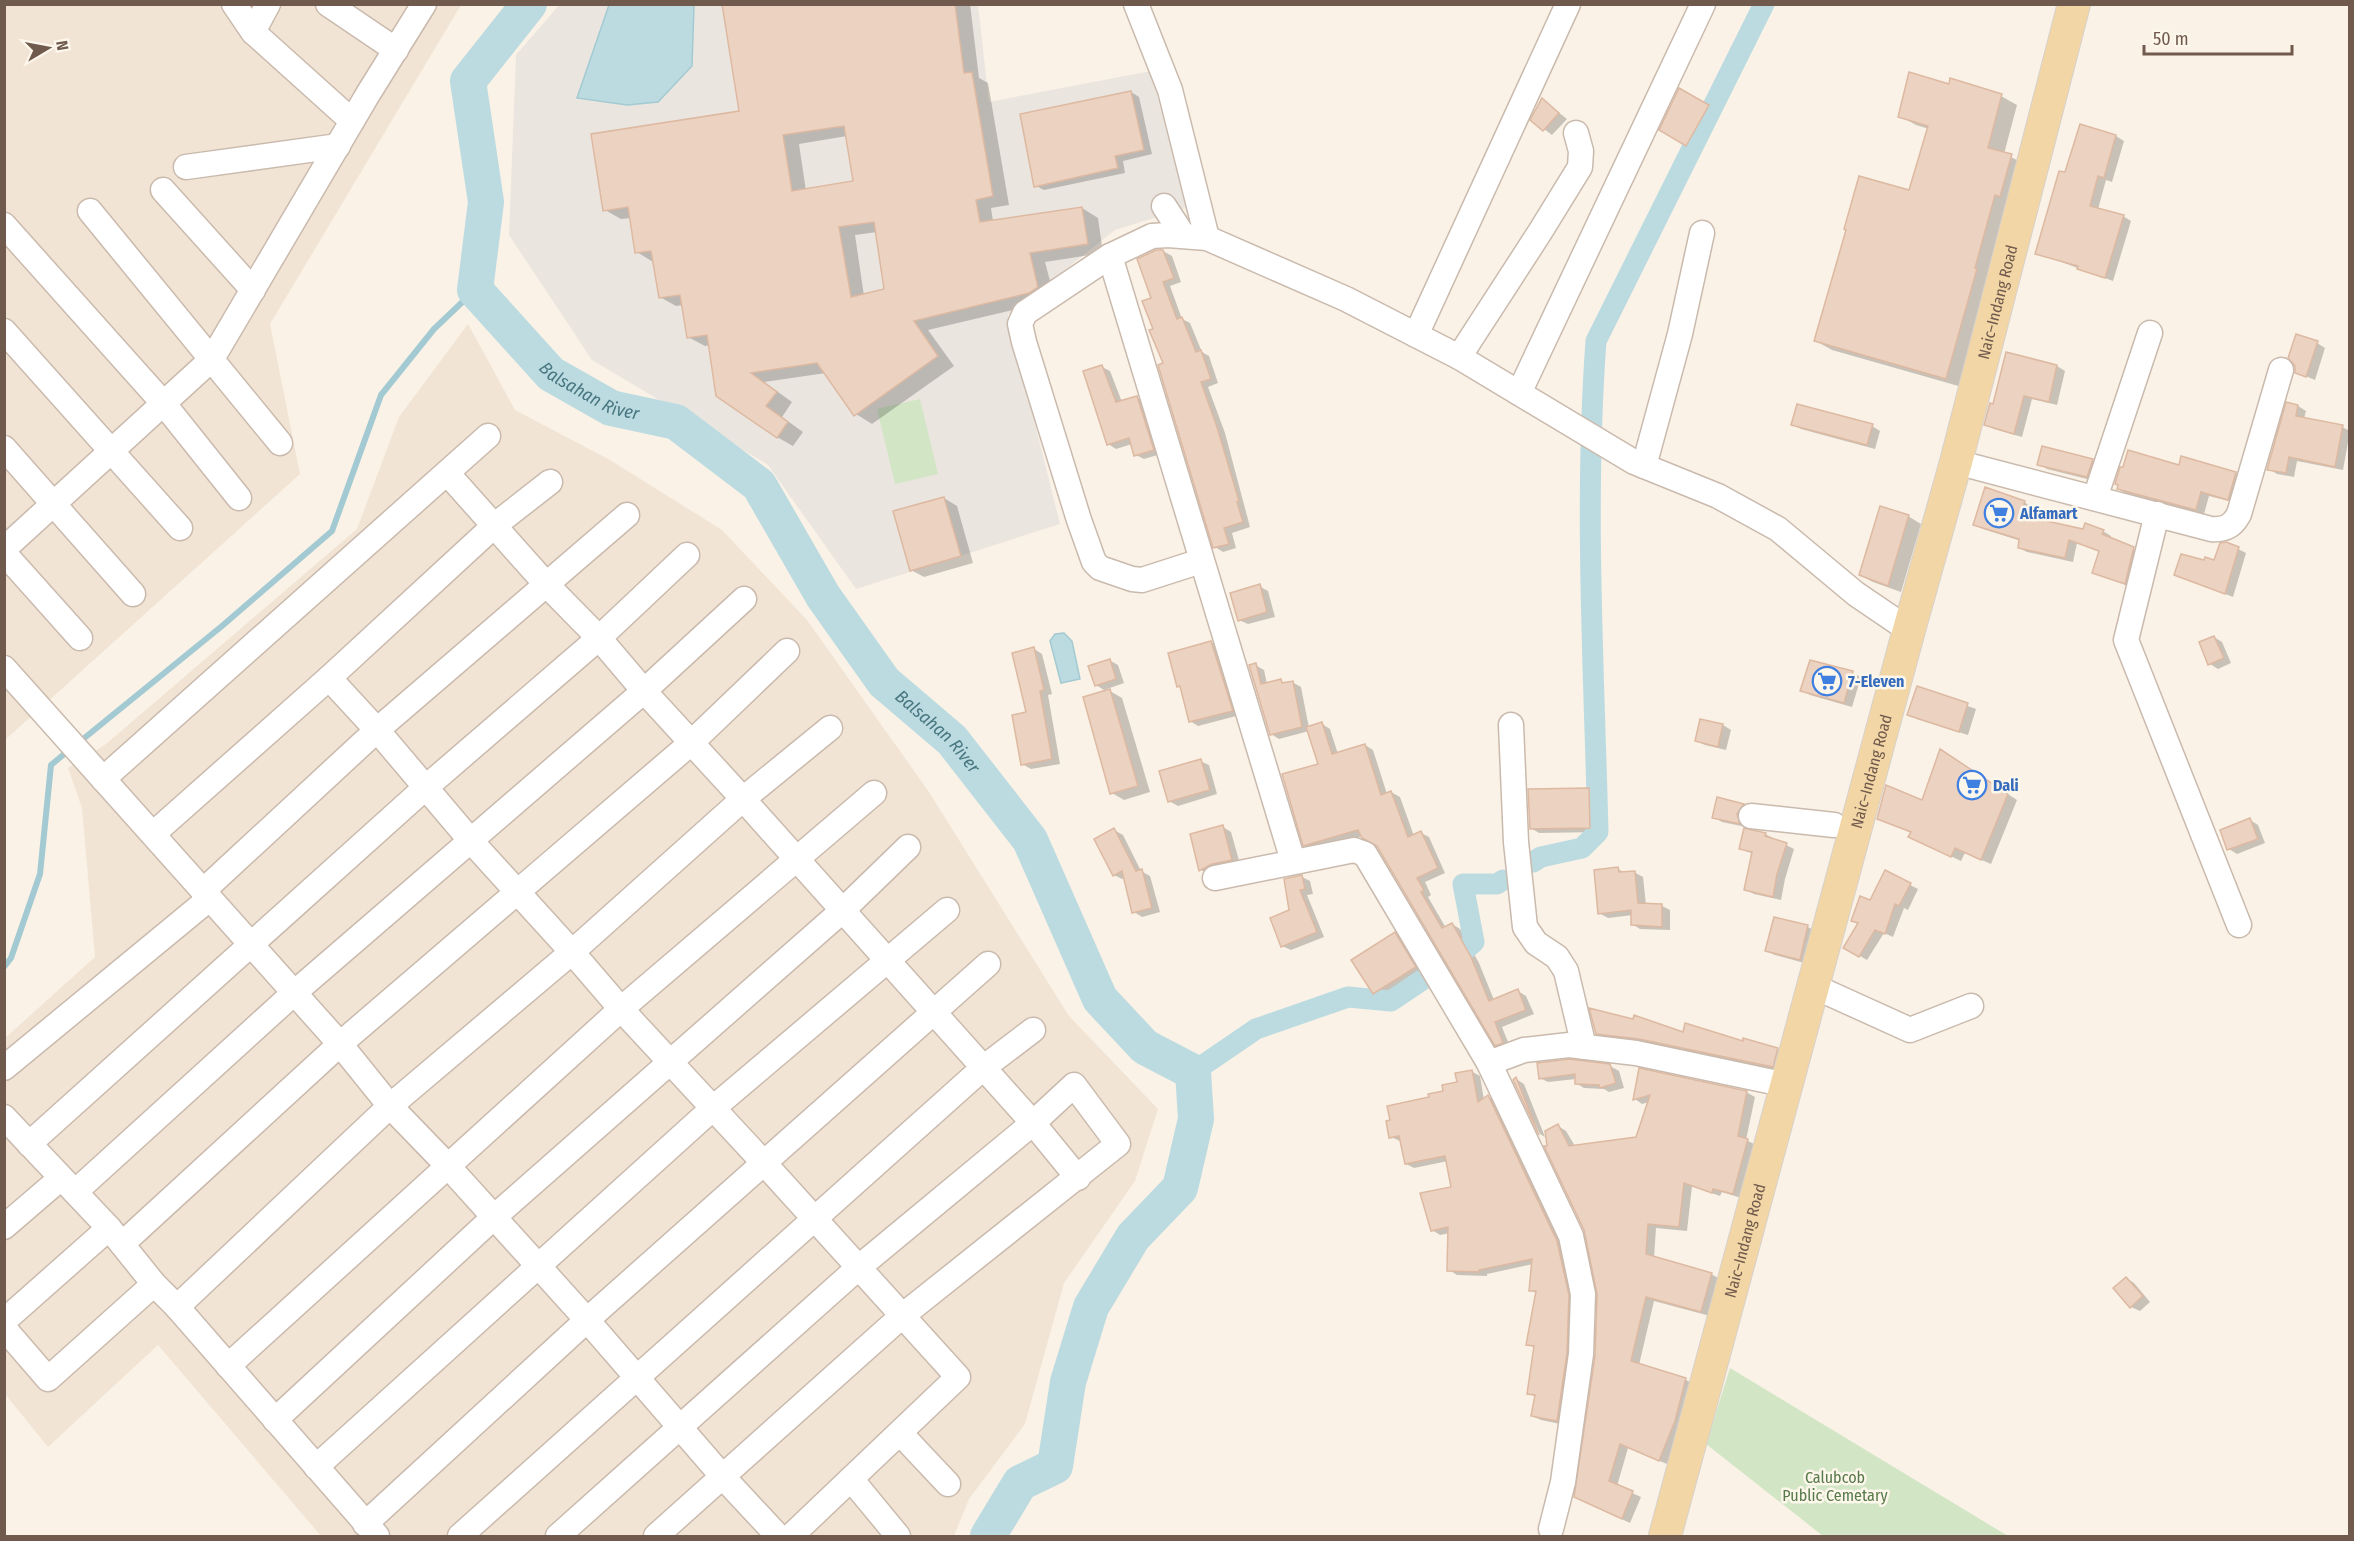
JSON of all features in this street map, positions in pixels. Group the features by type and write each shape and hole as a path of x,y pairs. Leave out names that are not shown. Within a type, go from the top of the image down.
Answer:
{"main road":[{"name":"Naic–Indang Road","path":"1665,1536 1815,987 1844,827 1909,630 1956,462 2074,4"}],"street":[{"path":"234,4 253,32 352,121"},
{"path":"253,32 268,4"},
{"path":"328,4 396,50"},
{"path":"80,638 4,551 213,358 352,121 424,4"},
{"path":"1136,4 1170,90 1207,238"},
{"path":"1416,335 1568,4"},
{"path":"1519,393 1703,4"},
{"path":"1459,357 1580,167 1581,151 1576,133"},
{"path":"186,167 338,146"},
{"path":"163,190 253,290"},
{"path":"1164,207 1183,235"},
{"path":"90,211 213,358 280,443"},
{"path":"4,225 164,404 239,498"},
{"path":"1639,464 1680,334 1702,233"},
{"path":"1201,561 1142,580 1100,568 1094,562 1079,520 1020,324 1025,313 1110,256 1152,236 1183,235 1207,238 1346,298 1459,357 1553,416 1639,464 1718,496 1778,529 1857,594 1909,630"},
{"path":"1110,256 1293,861"},
{"path":"4,331 180,528"},
{"path":"2095,498 2150,333"},
{"path":"1956,462 2222,530 2235,521 2239,514 2281,370"},
{"path":"100,776 448,474 488,436"},
{"path":"4,448 133,594"},
{"path":"448,474 546,584 599,638 932,1013 1033,1123 1078,1178"},
{"path":"153,834 329,678 495,525 550,482"},
{"path":"2157,514 2126,640 2239,925"},
{"path":"4,1068 206,895 377,730 627,515"},
{"path":"687,555 599,638 425,788 251,945 13,1132 116,1236 154,1284 177,1306 371,1530 587,1320 988,964"},
{"path":"4,1227 68,1185 471,841 644,691 744,599"},
{"path":"4,1321 116,1236 690,742 787,651"},
{"path":"4,668 340,1044 390,1106 447,1165 587,1320 723,1477 778,1536"},
{"path":"329,678 621,1009 958,1377 791,1536"},
{"path":"1511,724 1517,853 1525,927 1536,943 1557,957 1566,971 1584,1047"},
{"path":"177,1306 390,1106 572,952 743,799 830,729"},
{"path":"228,1366 621,1009 874,793"},
{"path":"1751,816 1844,827"},
{"path":"275,1420 494,1217 842,911 908,847"},
{"path":"1215,878 1354,850 1365,854 1489,1063 1571,1236 1583,1294 1579,1366 1563,1482 1551,1529"},
{"path":"316,1467 712,1109 885,960 947,910"},
{"path":"1815,987 1910,1030 1971,1006"},
{"path":"460,1536 983,1068 1033,1030"},
{"path":"1489,1063 1524,1050 1569,1045 1636,1053 1787,1085"},
{"path":"558,1536 858,1268 1033,1123 1074,1085 1118,1144 902,1316 656,1536"},
{"path":"4,1328 48,1379 154,1284"},
{"path":"900,1433 948,1484"},
{"path":"851,1479 898,1536"}],"shaded area":[{"path":"560,4 978,5 989,102 1151,71 1186,208 1115,230 1008,315 1060,524 856,589 768,465 592,360 509,235 516,55"},
{"path":"5,5 461,5 270,324 300,474 5,740"},
{"path":"468,324 515,410 610,460 722,530 807,620 929,792 1069,1016 1158,1109 1135,1181 1064,1283 1025,1424 969,1499 954,1536 321,1536 158,1345 48,1447 5,1394 4,1039 95,957 82,808 68,768 106,744 357,529 399,417"}],"green space":[{"path":"920,399 938,474 895,484 877,409"},
{"name":"Calubcob Public Cemetary","path":"1730,1368 2008,1536 1823,1536 1706,1444"}],"water":[{"path":"609,5 694,5 692,66 658,102 627,105 577,98"},
{"path":"1064,633 1072,641 1080,679 1061,683 1050,641 1055,634"}],"building":[{"path":"722,4 955,4 964,73 972,72 993,196 976,200 980,222 1082,207 1088,244 1030,253 1038,287 1029,293 914,321 938,356 854,416 817,363 751,373 777,392 766,406 788,422 777,438 716,396 707,335 687,338 680,295 659,298 651,251 635,253 628,207 603,211 591,134 739,111","holes":["844,126 853,181 792,191 783,135","874,222 884,289 851,297 839,227"]},
{"path":"1909,72 1949,84 1950,78 2002,94 1988,148 2012,154 2000,197 1995,195 1946,379 1814,341 1859,176 1909,190 1928,126 1898,117"},
{"path":"1679,88 1709,105 1686,146 1659,130"},
{"path":"1131,91 1144,150 1115,156 1118,168 1034,187 1020,114"},
{"path":"1542,98 1559,113 1543,131 1530,120"},
{"path":"2080,124 2116,135 2104,178 2098,176 2090,206 2124,215 2105,278 2077,269 2078,266 2035,254 2059,171 2065,172"},
{"path":"1156,250 1163,250 1174,278 1163,282 1177,319 1182,317 1196,352 1201,350 1211,379 1201,382 1239,501 1237,502 1243,522 1224,528 1229,544 1213,548 1158,365 1163,363 1149,330 1153,329 1142,301 1151,298 1137,259"},
{"path":"2296,334 2318,341 2306,377 2295,373 2295,366 2288,358"},
{"path":"2006,352 2057,365 2049,402 2024,396 2014,434 1984,425 1990,403 1993,404"},
{"path":"1102,365 1116,402 1137,396 1154,450 1134,456 1129,438 1107,445 1083,371"},
{"path":"2286,402 2298,405 2296,416 2343,425 2335,467 2289,457 2286,473 2267,470"},
{"path":"1797,404 1873,424 1867,445 1791,425"},
{"path":"2042,446 2093,459 2087,477 2037,465"},
{"path":"2128,450 2179,465 2181,456 2236,472 2228,500 2201,492 2196,510 2117,489 2118,485 2115,484"},
{"path":"1985,487 2025,501 2020,515 2083,529 2085,523 2104,530 2102,534 2134,547 2125,584 2092,573 2099,551 2069,540 2065,558 2018,548 2019,539 1973,525"},
{"path":"944,497 961,556 910,571 893,511"},
{"path":"1880,506 1909,515 1888,586 1859,575"},
{"path":"2226,542 2239,547 2225,594 2174,575 2181,554 2214,560 2220,543"},
{"path":"1260,584 1267,612 1238,621 1230,593"},
{"path":"2214,636 2224,658 2208,665 2199,642"},
{"path":"1211,641 1233,711 1189,722 1180,686 1177,687 1168,653"},
{"path":"1034,647 1044,690 1040,691 1052,759 1021,765 1012,715 1026,712 1012,653"},
{"path":"1110,659 1116,679 1095,686 1088,666"},
{"name":"7-Eleven","path":"1810,660 1853,671 1844,703 1800,691"},
{"path":"1256,663 1261,684 1281,679 1282,683 1293,681 1302,727 1270,735 1249,665"},
{"path":"1917,686 1968,703 1959,732 1907,715"},
{"path":"1110,689 1138,786 1110,794 1083,697"},
{"path":"1700,719 1723,724 1718,747 1695,741"},
{"path":"1322,722 1332,754 1365,744 1381,795 1391,791 1408,837 1421,831 1438,868 1417,878 1424,890 1421,892 1442,928 1452,923 1471,957 1489,1001 1518,989 1526,1010 1495,1022 1503,1043 1495,1046 1377,846 1362,838 1358,830 1303,846 1282,774 1318,764 1306,727"},
{"path":"1940,749 2008,794 1981,860 1955,848 1951,857 1908,837 1911,832 1877,819 1886,785 1922,800"},
{"path":"1201,759 1210,790 1168,802 1159,771"},
{"path":"1589,788 1590,828 1530,829 1528,789"},
{"path":"1717,797 1744,804 1737,814 1740,824 1712,818"},
{"path":"2250,818 2258,839 2227,850 2220,830"},
{"path":"1223,825 1232,860 1212,864 1199,871 1190,834"},
{"path":"1114,828 1136,871 1142,869 1152,908 1132,913 1122,871 1113,876 1094,839"},
{"path":"1744,828 1766,833 1765,836 1787,843 1777,874 1773,897 1744,890 1752,852 1739,849"},
{"path":"1618,867 1619,872 1635,871 1638,903 1662,904 1662,927 1631,925 1631,910 1598,914 1594,870"},
{"path":"1885,870 1911,883 1899,906 1895,904 1885,934 1875,930 1859,957 1843,948 1858,923 1851,921 1860,896 1870,900"},
{"path":"1302,875 1305,889 1300,890 1317,932 1281,947 1270,918 1289,910 1284,879"},
{"path":"1774,917 1808,925 1800,960 1765,951"},
{"path":"1395,932 1416,967 1373,994 1351,960"},
{"path":"1589,1008 1633,1019 1634,1015 1683,1032 1685,1023 1743,1041 1743,1038 1778,1048 1773,1067 1639,1039 1596,1034"},
{"path":"1569,1059 1610,1064 1616,1083 1600,1088 1599,1085 1575,1084 1575,1074 1539,1079 1537,1063"},
{"path":"1639,1068 1747,1091 1738,1136 1748,1139 1733,1194 1713,1189 1712,1193 1684,1183 1679,1227 1648,1224 1646,1254 1712,1273 1701,1312 1646,1297 1631,1361 1686,1378 1675,1421 1659,1461 1620,1444 1609,1481 1633,1491 1622,1519 1574,1497 1595,1356 1597,1294 1584,1230 1544,1146 1547,1146 1545,1131 1558,1124 1569,1146 1636,1137 1650,1095 1633,1100"},
{"path":"1472,1070 1478,1102 1488,1095 1557,1241 1569,1295 1567,1353 1557,1421 1531,1416 1535,1395 1527,1394 1534,1346 1526,1345 1536,1291 1529,1291 1532,1259 1479,1270 1479,1272 1447,1271 1448,1227 1431,1231 1420,1193 1451,1187 1445,1156 1405,1164 1399,1136 1389,1138 1386,1121 1390,1120 1387,1106 1429,1097 1428,1094 1443,1091 1442,1085 1457,1082 1455,1073"},
{"path":"1516,1077 1539,1135 1513,1080"},
{"path":"2126,1277 2143,1296 2130,1308 2113,1288"}],"waterway":[{"name":"Balsahan River","path":"529,4 468,81 486,202 475,290 551,374 611,408 676,422 759,485 823,596 884,682 952,740 1030,840 1100,999 1145,1047 1193,1072 1196,1119 1180,1188 1133,1237 1091,1307 1068,1382 1055,1466 1020,1483 988,1536"},
{"path":"1533,862 1541,857 1582,848 1598,832 1590,525 1592,402 1596,341 1764,4"},
{"path":"77,744 222,626 332,531 381,395 434,329 475,290"},
{"path":"4,967 11,958 40,874 51,765 69,750"},
{"path":"1193,1072 1256,1029 1348,997 1391,1001 1458,956 1474,942 1463,884 1497,884 1503,880"}],"place":[{"name":"Alfamart","path":"1999,513"},
{"name":"7-Eleven","path":"1827,681"},
{"name":"Dali","path":"1972,785"}]}
